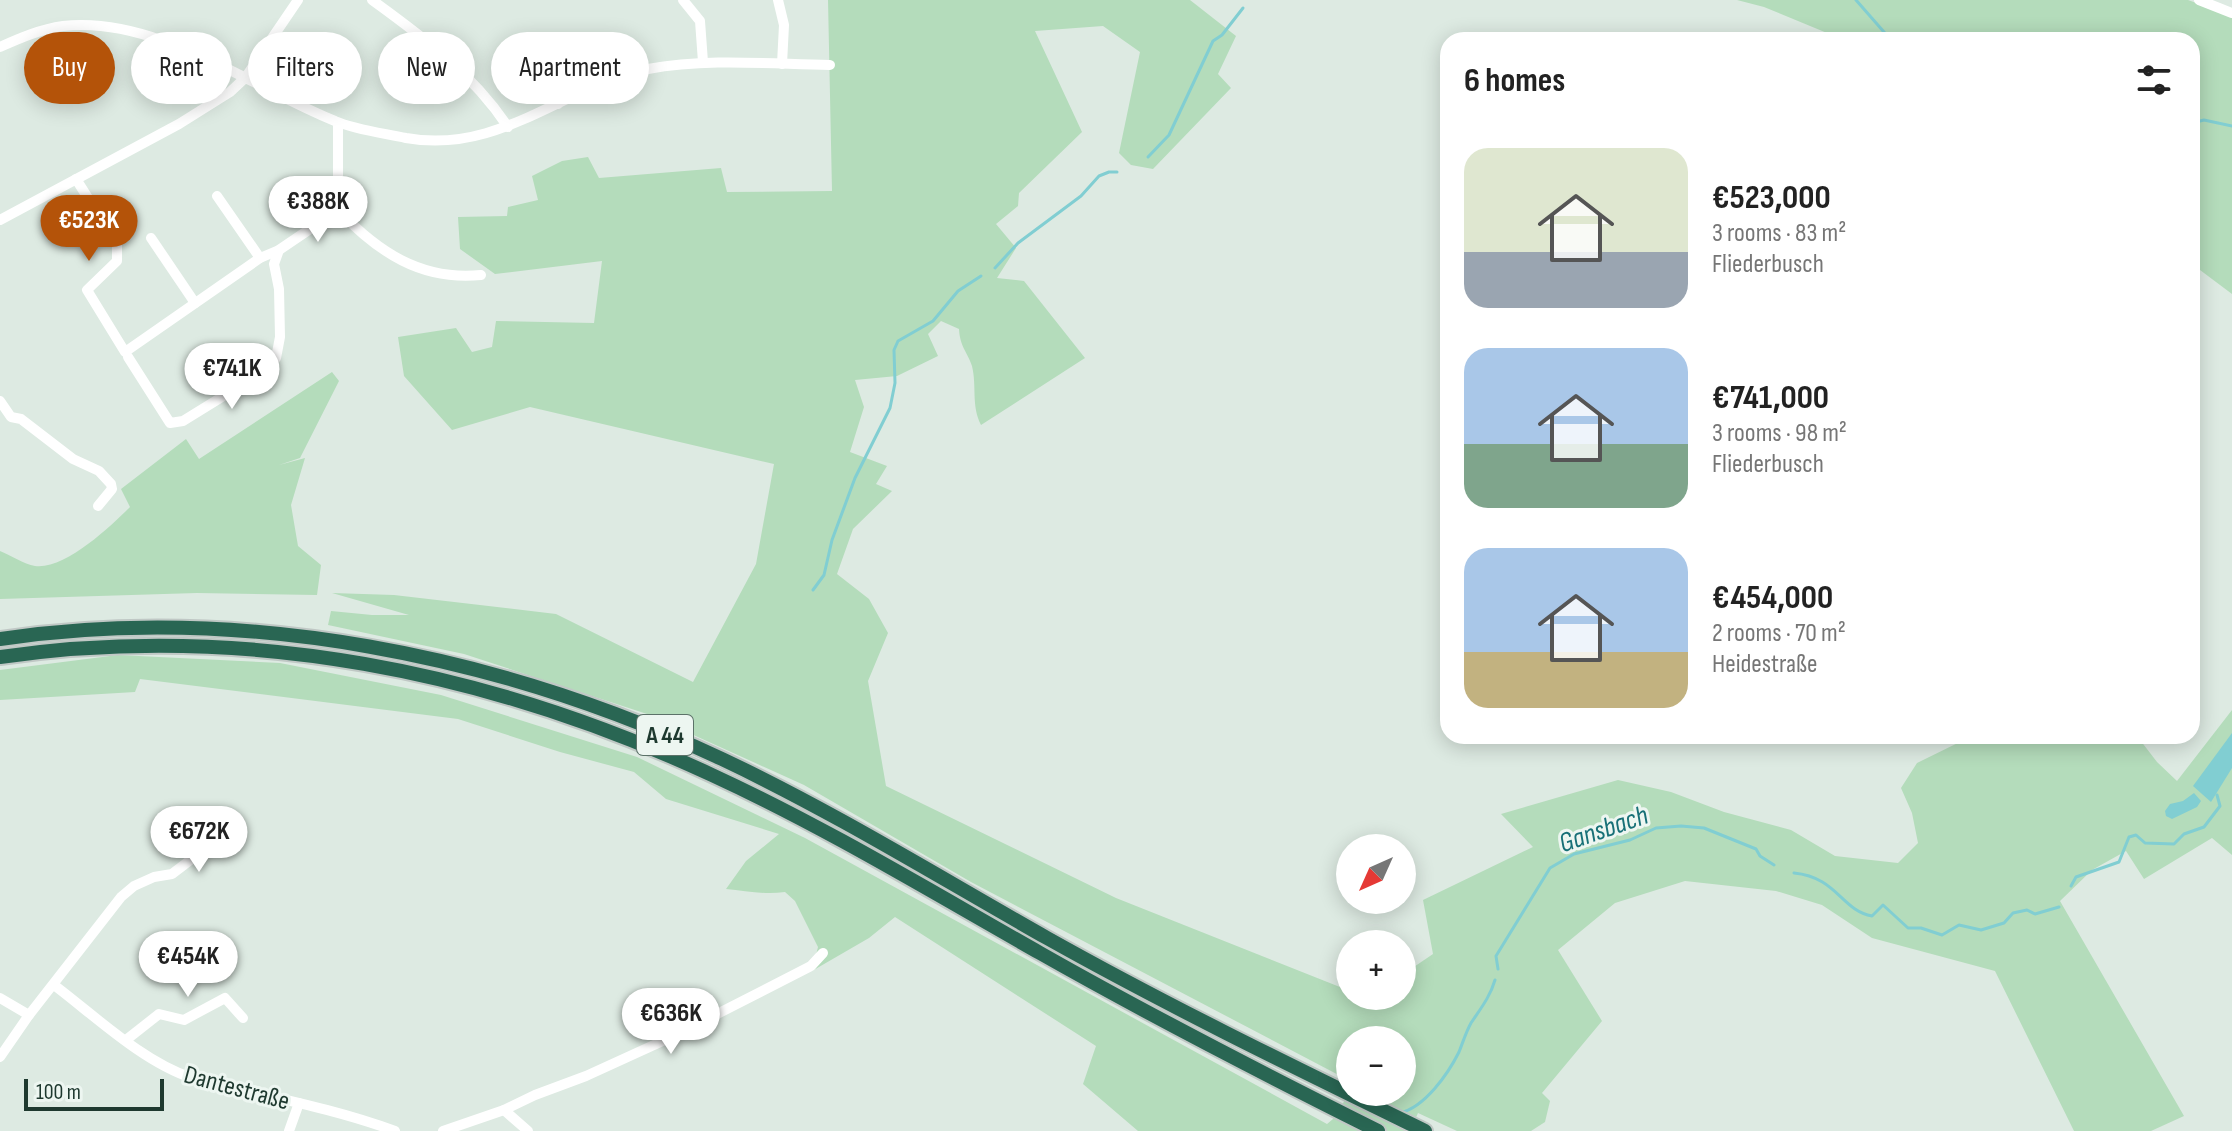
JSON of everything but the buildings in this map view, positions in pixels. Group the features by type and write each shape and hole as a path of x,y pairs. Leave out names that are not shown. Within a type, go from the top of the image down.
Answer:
{"highway":[{"name":"A 44","path":"0,639 107,627 211,627 392,650 552,694 648,728 720,758 799,797 1048,938 1266,1053 1425,1131"},
{"name":"A 44","path":"0,657 108,645 203,645 287,652 459,683 548,710 639,742 791,813 1256,1071 1378,1131"}],"street":[{"path":"0,220 197,114 230,92 245,78 298,0"},
{"path":"372,0 462,70 492,103 508,127"},
{"path":"683,0 700,21 703,62"},
{"path":"778,0 784,25 782,64"},
{"path":"2199,0 2232,13"},
{"path":"0,47 60,27 110,26 143,33 338,123 409,138 458,139 508,127 558,104"},
{"path":"649,70 703,62 830,65"},
{"path":"338,123 338,210 368,237 412,267 456,277 481,275"},
{"path":"76,179 117,244 117,261 87,290 170,423 174,424 270,365 279,349 279,289 274,264 279,250"},
{"path":"217,196 260,258"},
{"path":"127,354 260,258 279,250 338,210"},
{"path":"151,238 195,303"},
{"path":"0,401 11,417 21,419 60,450 106,477 112,489 98,506"},
{"path":"0,1057 121,897 134,886 154,877 172,874 206,848"},
{"path":"443,1131 504,1110 678,1034 811,966 823,953"},
{"name":"Dantestraße","path":"54,985 170,1069 192,1078 299,1103 395,1131"},
{"path":"0,998 29,1015"},
{"path":"126,1040 159,1014 184,1020 225,998 243,1018"},
{"path":"289,1131 299,1103"},
{"path":"504,1110 528,1131"}],"green space":[{"path":"828,0 1190,0 1236,36 1218,74 1231,88 1153,169 1131,165 1119,153 1140,52 1103,26 1035,31 1082,132 1019,193 1018,206 996,224 1016,248 997,278 1024,281 1085,358 981,425 976,410 972,366 962,345 959,329 941,321 928,334 938,356 897,376 855,380 864,407 850,452 887,466 876,484 892,491 853,529 837,574 869,599 888,633 868,681 886,786 1116,898 1336,985 1336,1010 1416,1010 1416,966 1433,954 1423,900 1533,847 1501,814 1618,780 1671,792 1724,812 1791,830 1835,856 1898,863 1918,843 1912,813 1901,788 1917,763 1956,744 2143,744 2177,781 2232,710 2232,855 2212,838 2144,879 2126,851 2092,870 2060,901 2184,1116 2151,1131 2074,1131 1995,971 1872,938 1822,905 1776,891 1685,881 1615,903 1558,950 1602,1021 1542,1093 1550,1101 1545,1122 1531,1131 1457,1131 1418,1113 1410,1131 1138,1131 1083,1084 1096,1046 895,917 869,938 812,971 818,947 795,901 785,892 726,889 746,861 779,834 666,799 634,772 458,719 140,679 135,692 0,700 0,670 118,655 280,663 441,695 637,757 805,838 1327,1124 1341,1106 1416,1106 1416,1026 1336,1026 1336,1074 971,882 804,785 647,714 464,654 328,625 331,611 409,615 332,593 394,595 556,614 693,682 756,564 774,464 530,407 452,430 404,376 398,337 456,328 472,352 492,347 496,321 594,323 602,261 495,274 460,249 458,217 507,216 508,207 538,200 532,176 562,161 588,157 599,178 721,168 727,192 832,191"},
{"path":"1737,0 2188,0 2232,16 2232,294 2200,270 2200,32 1825,32 1764,7"},
{"path":"332,372 339,381 300,458 279,465 305,458 291,505 298,546 321,565 317,595 197,593 0,599 0,551 35,566 60,561 73,554 100,535 130,507 121,489 186,439 199,459"}],"water":[{"path":"2232,733 2232,768 2211,802 2193,786"},
{"path":"2194,793 2201,801 2197,807 2172,819 2166,816 2165,811 2170,804 2183,801"}],"waterway":[{"path":"1856,0 1884,32"},
{"path":"1148,157 1169,135 1213,41 1222,35 1243,8"},
{"path":"2200,121 2232,126"},
{"path":"995,268 1018,243 1081,196 1099,176 1117,172"},
{"path":"813,590 824,575 832,540 855,478 890,408 895,383 894,350 898,341 933,321 958,291 981,276"},
{"name":"Gansbach","path":"2071,886 2076,877 2119,862 2129,837 2136,835 2145,843 2174,844 2184,834 2204,827 2220,806 2217,795"},
{"name":"Gansbach","path":"1498,969 1496,956 1550,868 1574,854 1630,840 1656,828 1681,826 1704,828 1756,849 1760,856 1774,865"},
{"name":"Gansbach","path":"1794,873 1820,881 1862,913 1872,916 1883,905 1908,928 1921,928 1942,935 1959,925 1981,930 2004,923 2013,913 2027,910 2035,914 2059,907"},
{"name":"Gansbach","path":"1400,1113 1427,1097 1449,1070 1495,980"}]}
